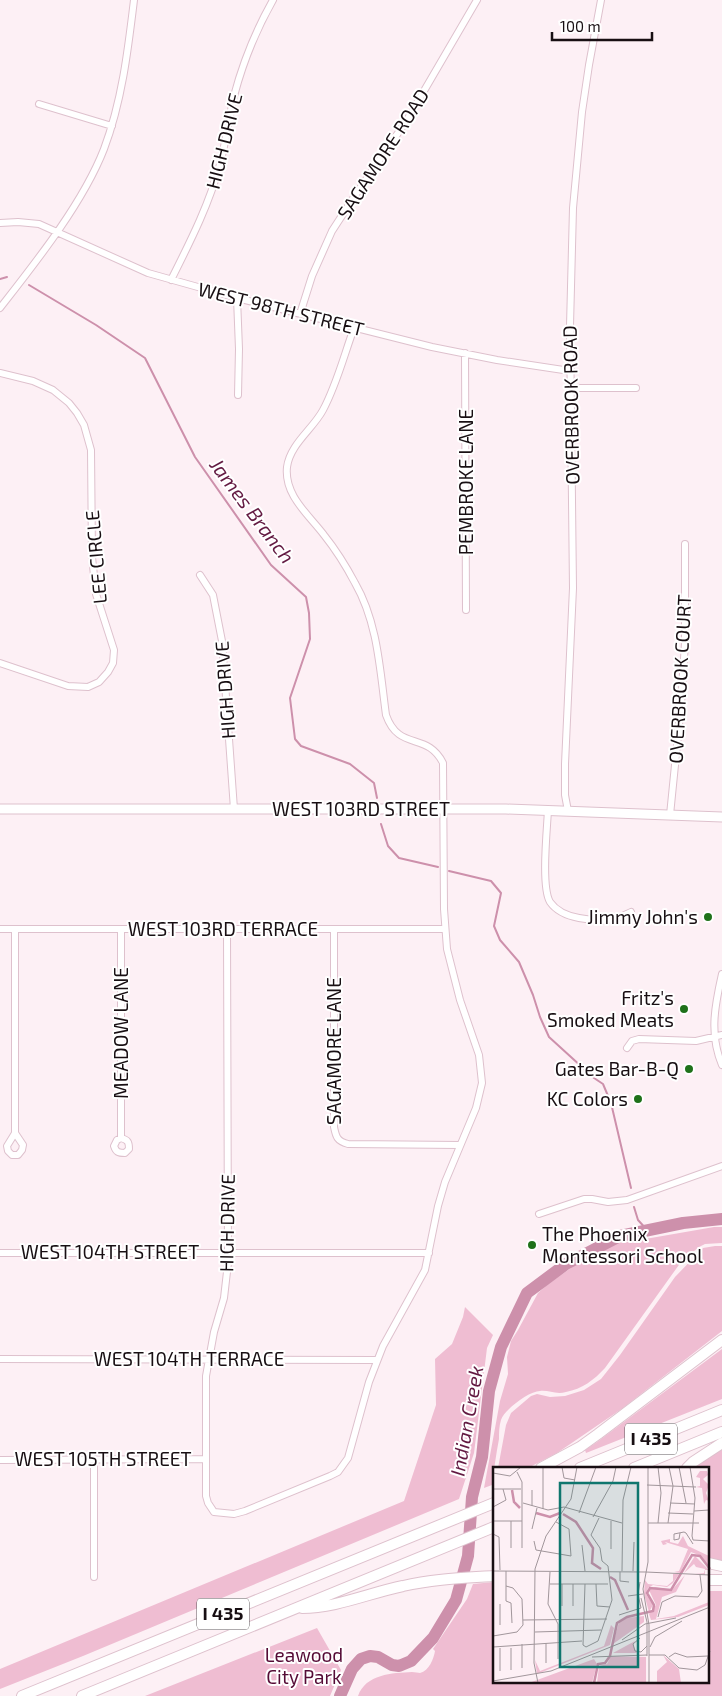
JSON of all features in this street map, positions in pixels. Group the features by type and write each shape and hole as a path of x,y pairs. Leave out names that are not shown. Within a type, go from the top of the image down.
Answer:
{"highway":[{"path":"543,1467 580,1447 722,1340"},
{"name":"I 435","path":"582,1467 722,1410"},
{"name":"I 435","path":"636,1467 722,1432"},
{"path":"687,1467 722,1443"},
{"name":"I 435","path":"22,1696 493,1503"},
{"name":"I 435","path":"82,1696 493,1527"},
{"path":"296,1608 319,1608 411,1584 493,1576"}],"main road":[{"name":"WEST 103RD STREET","path":"0,809 548,810 722,817"}],"street":[{"path":"0,308 57,232 93,173 104,150 120,93 134,0"},
{"name":"HIGH DRIVE","path":"171,280 211,194 220,164 242,68 252,40 273,0"},
{"name":"SAGAMORE ROAD","path":"300,314 312,276 332,231 407,120 477,0"},
{"name":"OVERBROOK ROAD","path":"568,811 565,795 565,764 572,597 570,266 576,162 589,65 601,0"},
{"path":"39,104 112,126"},
{"name":"WEST 98TH STREET","path":"0,223 39,224 148,273 237,298 464,354 570,371"},
{"path":"237,298 238,395"},
{"path":"354,328 330,396 322,412 291,454 288,464 288,481 293,495 338,555 363,599 374,632 386,715 389,724 398,735 430,747 438,753 443,763 445,929 451,968 482,1070 479,1096 445,1182 438,1206 430,1252 423,1277 383,1346 378,1360"},
{"name":"PEMBROKE LANE","path":"464,354 466,610"},
{"name":"LEE CIRCLE","path":"0,373 33,381 53,390 78,413 84,425 91,450 92,557 96,594 114,650 113,663 100,682 77,688 0,663"},
{"path":"571,388 636,388"},
{"name":"OVERBROOK COURT","path":"670,814 685,643 685,544"},
{"name":"HIGH DRIVE","path":"200,575 213,595 222,641 234,809"},
{"path":"548,810 545,886 550,901 556,908 569,916 598,921 618,919 631,912"},
{"name":"WEST 103RD TERRACE","path":"0,929 445,929"},
{"path":"15,929 15,1134"},
{"name":"MEADOW LANE","path":"121,929 121,1138"},
{"name":"HIGH DRIVE","path":"227,929 228,1252 224,1298 214,1332 206,1376 206,1496 214,1512 234,1514 245,1511 338,1472 348,1458 369,1382 378,1360"},
{"name":"SAGAMORE LANE","path":"334,929 335,1136 339,1141 348,1144 460,1145"},
{"path":"722,974 714,1010 716,1050 722,1065"},
{"path":"627,1048 632,1041 639,1039 696,1041 722,1035"},
{"path":"539,1214 584,1199 608,1202 627,1200 722,1166"},
{"name":"WEST 104TH STREET","path":"0,1252 430,1252"},
{"name":"WEST 104TH TERRACE","path":"0,1359 378,1360"},
{"path":"94,1459 94,1577"},
{"name":"WEST 105TH STREET","path":"0,1460 206,1459"}],"green space":[{"path":"722,1227 722,1243 705,1244 681,1262 605,1368 597,1376 572,1391 562,1393 535,1392 507,1411 501,1420 492,1485 484,1488 500,1401 508,1374 507,1357 511,1341 538,1293 592,1253 612,1243"},
{"path":"722,1246 722,1331 623,1408 557,1453 530,1467 498,1467 506,1425 511,1413 531,1396 537,1394 550,1397 565,1396 584,1390 601,1379 675,1277 703,1248"},
{"path":"465,1307 493,1335 487,1348 474,1453 459,1499 0,1689 0,1669 404,1501 436,1405 435,1359 452,1344"},
{"path":"722,1349 722,1399 586,1453 585,1450"},
{"path":"722,1448 722,1561 710,1558 710,1467 694,1467"},
{"path":"493,1582 493,1684 710,1684 710,1591 722,1591 722,1696 358,1696 367,1683 373,1679 388,1674 420,1673 426,1670 435,1651 433,1649 467,1599 473,1584"},
{"name":"Leawood City Park","path":"317,1628 341,1670 330,1696 145,1696"}],"waterway":[{"name":"James Branch","path":"0,279 7,277"},
{"name":"James Branch","path":"29,285 96,325 145,358 195,457 271,565 306,597 310,639 290,698 295,739 301,746 350,764 374,783 377,798"},
{"name":"James Branch","path":"381,824 388,846 399,858 438,867"},
{"name":"James Branch","path":"449,871 491,881 501,893 494,926 500,940 519,962 549,1037 603,1084 611,1103 631,1188"},
{"name":"James Branch","path":"634,1207 638,1220 648,1231"},
{"name":"Indian Creek","path":"340,1696 352,1669 361,1659 370,1656 378,1657 392,1665 399,1666 411,1661 433,1638 456,1600 468,1556 472,1497 482,1457 489,1391 501,1347 527,1293 566,1264 620,1236 683,1223 722,1219"}],"place":[{"name":"Jimmy John's","path":"708,917"},
{"name":"Fritz's Smoked Meats","path":"684,1009"},
{"name":"Gates Bar-B-Q","path":"689,1069"},
{"name":"KC Colors","path":"638,1099"},
{"name":"The Phoenix Montessori School","path":"532,1245"}]}
